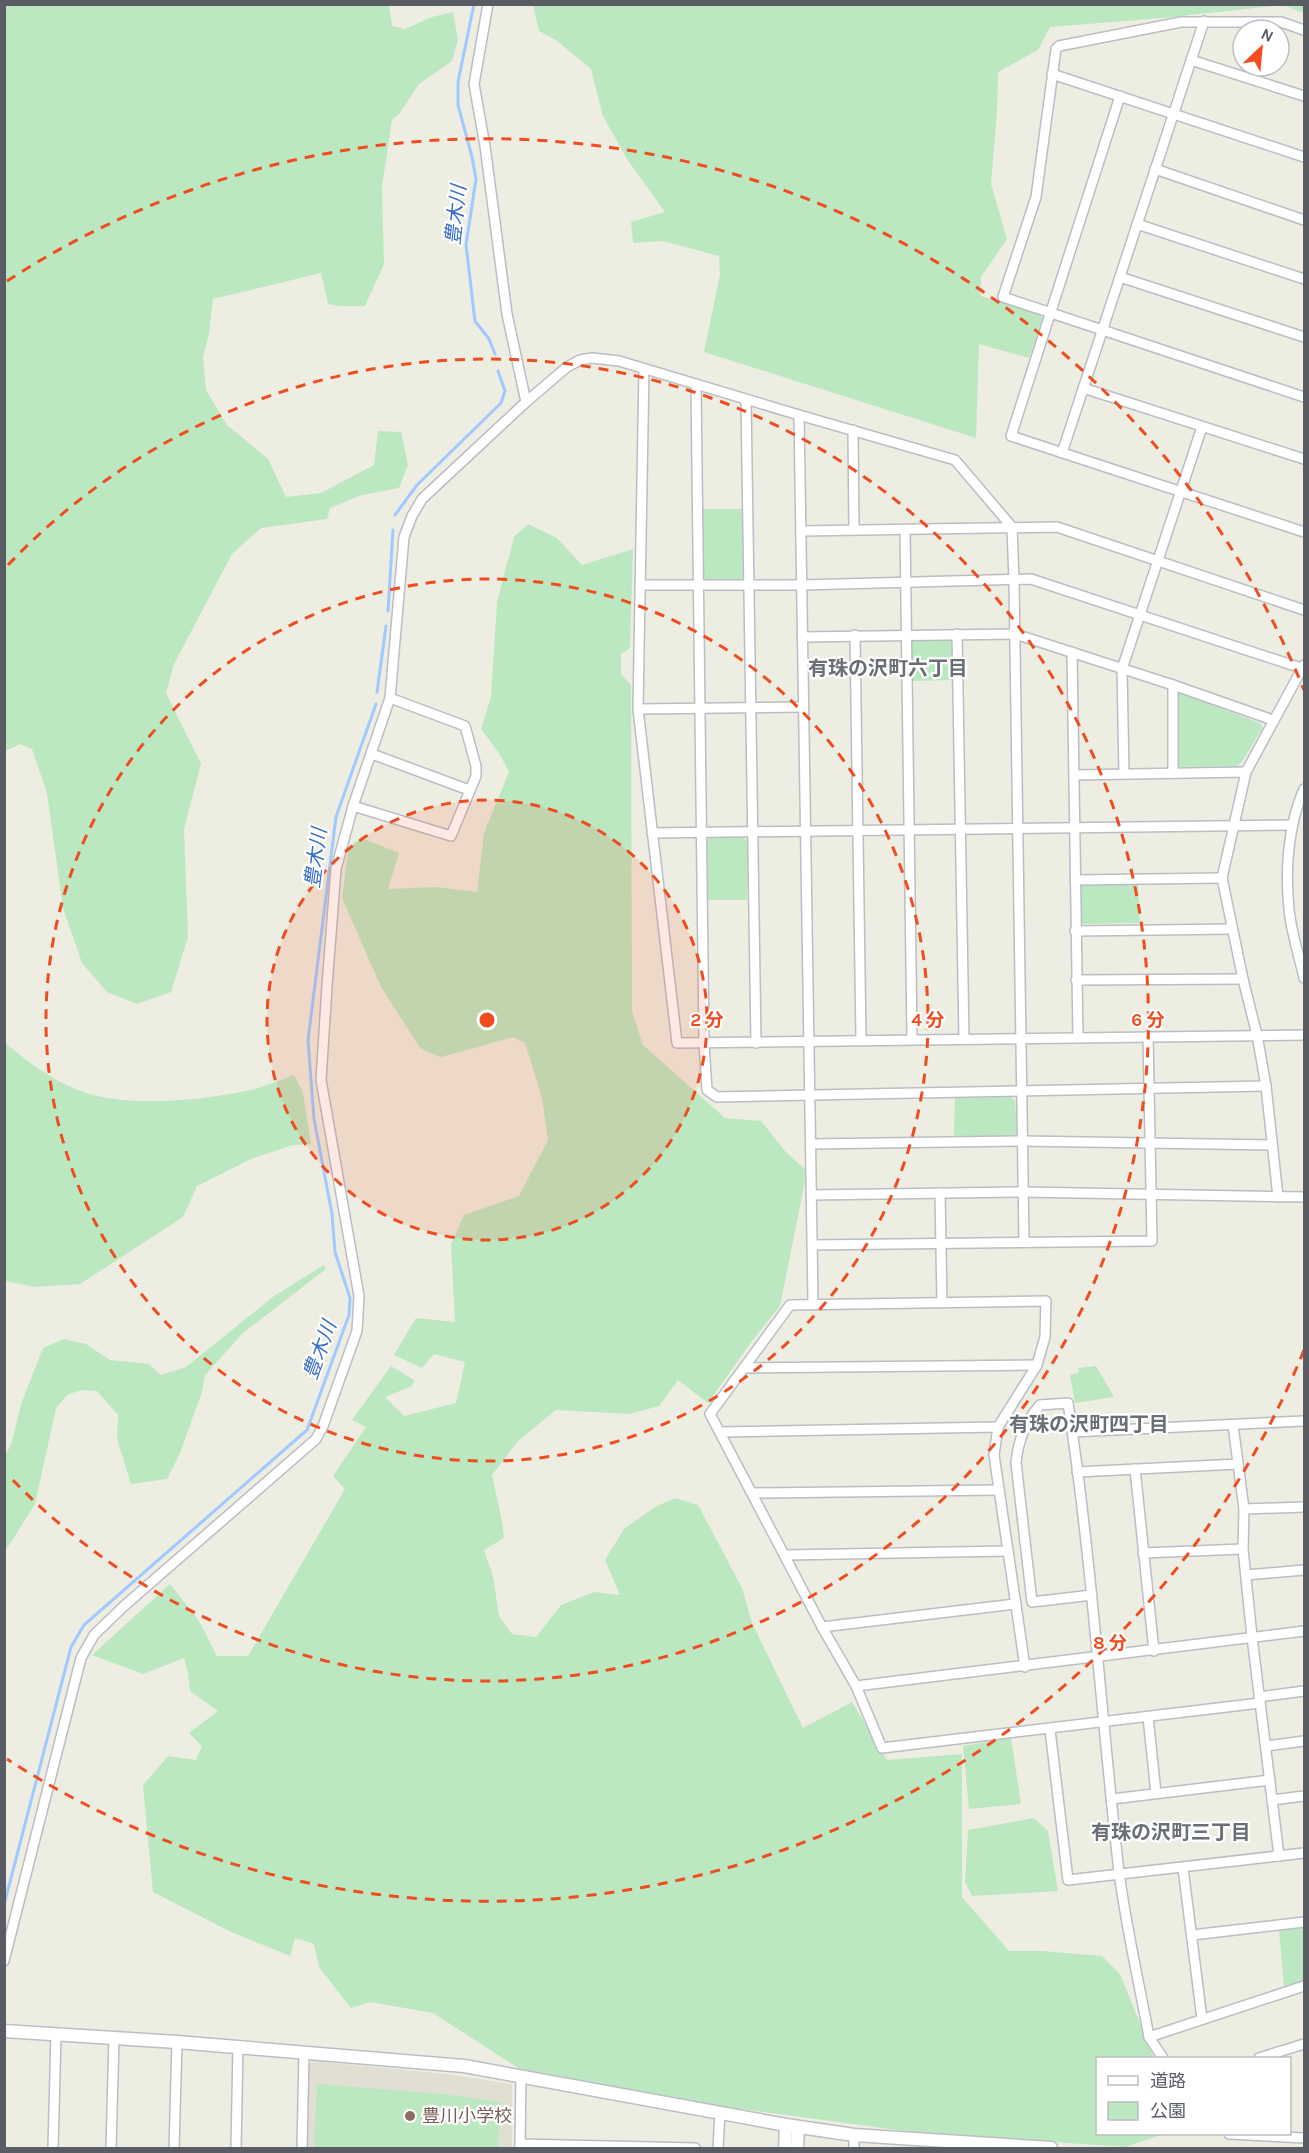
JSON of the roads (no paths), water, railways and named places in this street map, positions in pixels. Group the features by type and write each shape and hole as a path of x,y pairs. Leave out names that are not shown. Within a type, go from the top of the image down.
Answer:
{"street":[{"path":"488,4 474,84 507,314 526,402"},
{"path":"1062,453 1203,21"},
{"path":"1305,30 1281,22 1181,22 1059,46 1056,49 1052,74 1036,197 1003,297 1305,397"},
{"path":"1191,60 1305,96"},
{"path":"1052,74 1305,157"},
{"path":"1120,96 1011,436 1305,532"},
{"path":"1155,169 1305,220"},
{"path":"1137,224 1305,279"},
{"path":"1120,277 1305,337"},
{"path":"4,1961 81,1658 93,1635 316,1439 323,1426 357,1331 359,1296 321,1080 336,869 353,806 390,698 406,528 422,499 526,402 567,367 580,360 606,358 955,460 1012,527 1024,1242"},
{"path":"644,369 638,709 677,1043 1305,1035"},
{"path":"696,384 704,1044 707,1090 717,1097 1266,1086"},
{"path":"1083,388 1305,459"},
{"path":"746,400 756,1043"},
{"path":"799,415 813,1303"},
{"path":"1124,774 1122,669 1202,427"},
{"path":"853,430 854,530"},
{"path":"801,531 1057,527 1305,610"},
{"path":"905,530 912,1039"},
{"path":"641,585 802,585 1031,579 1304,667 1246,772 1222,878 1266,1086 1278,1197"},
{"path":"957,634 964,1039"},
{"path":"802,637 1015,634 1273,720"},
{"path":"855,635 861,1040"},
{"path":"1072,652 1078,1037"},
{"path":"1173,685 1173,773"},
{"path":"353,806 451,836 476,776 476,766 465,726 390,698"},
{"path":"638,709 803,707"},
{"path":"372,754 469,790"},
{"path":"1074,775 1246,772"},
{"path":"1305,789 1293,825 1287,872 1289,911 1305,978"},
{"path":"652,833 1293,825"},
{"path":"1075,880 1222,878"},
{"path":"1075,930 1232,928"},
{"path":"1076,980 1243,979"},
{"path":"812,1245 1152,1240 1148,1036"},
{"path":"811,1144 1022,1141 1272,1145"},
{"path":"812,1195 1023,1192 1305,1197"},
{"path":"940,1193 942,1302"},
{"path":"1025,1667 994,1455 999,1427 1037,1365 1045,1336 1046,1301 790,1305 710,1414 822,1627 856,1686 882,1748 1148,1717 1305,1691"},
{"path":"744,1368 1037,1365"},
{"path":"1092,1595 1032,1602 1016,1463 1018,1445 1030,1417 1040,1404 1068,1403 1092,1595 1099,1658 1120,1875 1149,2037 1162,2057"},
{"path":"1072,1432 1305,1420"},
{"path":"1233,1425 1244,1509 1244,1550 1251,1637 1279,1856"},
{"path":"720,1432 999,1427"},
{"path":"1077,1472 1238,1464"},
{"path":"1135,1469 1154,1651"},
{"path":"752,1493 999,1490"},
{"path":"1244,1509 1305,1507"},
{"path":"1143,1553 1244,1550"},
{"path":"785,1556 1007,1551"},
{"path":"1246,1575 1305,1570"},
{"path":"822,1627 1016,1604"},
{"path":"856,1686 1305,1631"},
{"path":"1148,1717 1156,1793"},
{"path":"1050,1730 1068,1880 1305,1853"},
{"path":"1266,1746 1305,1741"},
{"path":"1112,1798 1270,1780"},
{"path":"1272,1800 1305,1796"},
{"path":"1183,1868 1202,2019"},
{"path":"1192,1935 1305,1922"},
{"path":"1149,2037 1305,1986"},
{"path":"4,2031 177,2042 464,2066 792,2126 916,2144 1051,2148"},
{"path":"53,2148 56,2034"},
{"path":"111,2148 114,2038"},
{"path":"174,2148 177,2042"},
{"path":"1262,2057 1305,2044"},
{"path":"236,2148 238,2048"},
{"path":"302,2148 304,2052"},
{"path":"521,2076 520,2146 694,2148"},
{"path":"718,2148 720,2112"},
{"path":"785,2148 792,2126"},
{"path":"792,2126 797,2148"},
{"path":"854,2135 854,2148"},
{"path":"1259,2135 1305,2138"}],"waterway":[{"name":"豊木川","path":"474,4 458,82 458,105 476,179 466,245 475,321 489,339 495,354"},
{"name":"豊木川","path":"395,515 417,485 501,403 505,391 498,371"},
{"name":"豊木川","path":"388,611 393,530"},
{"name":"豊木川","path":"377,692 386,626"},
{"name":"豊木川","path":"4,1905 71,1647 84,1625 307,1430 349,1315 350,1298 335,1252 332,1214 314,1119 308,1040 336,817 376,704"}],"place":[{"name":"豊川小学校","path":"410,2116"}],"district":[{"name":"有珠の沢町六丁目","path":"888,668"},
{"name":"有珠の沢町四丁目","path":"1089,1424"},
{"name":"有珠の沢町三丁目","path":"1171,1832"}]}
